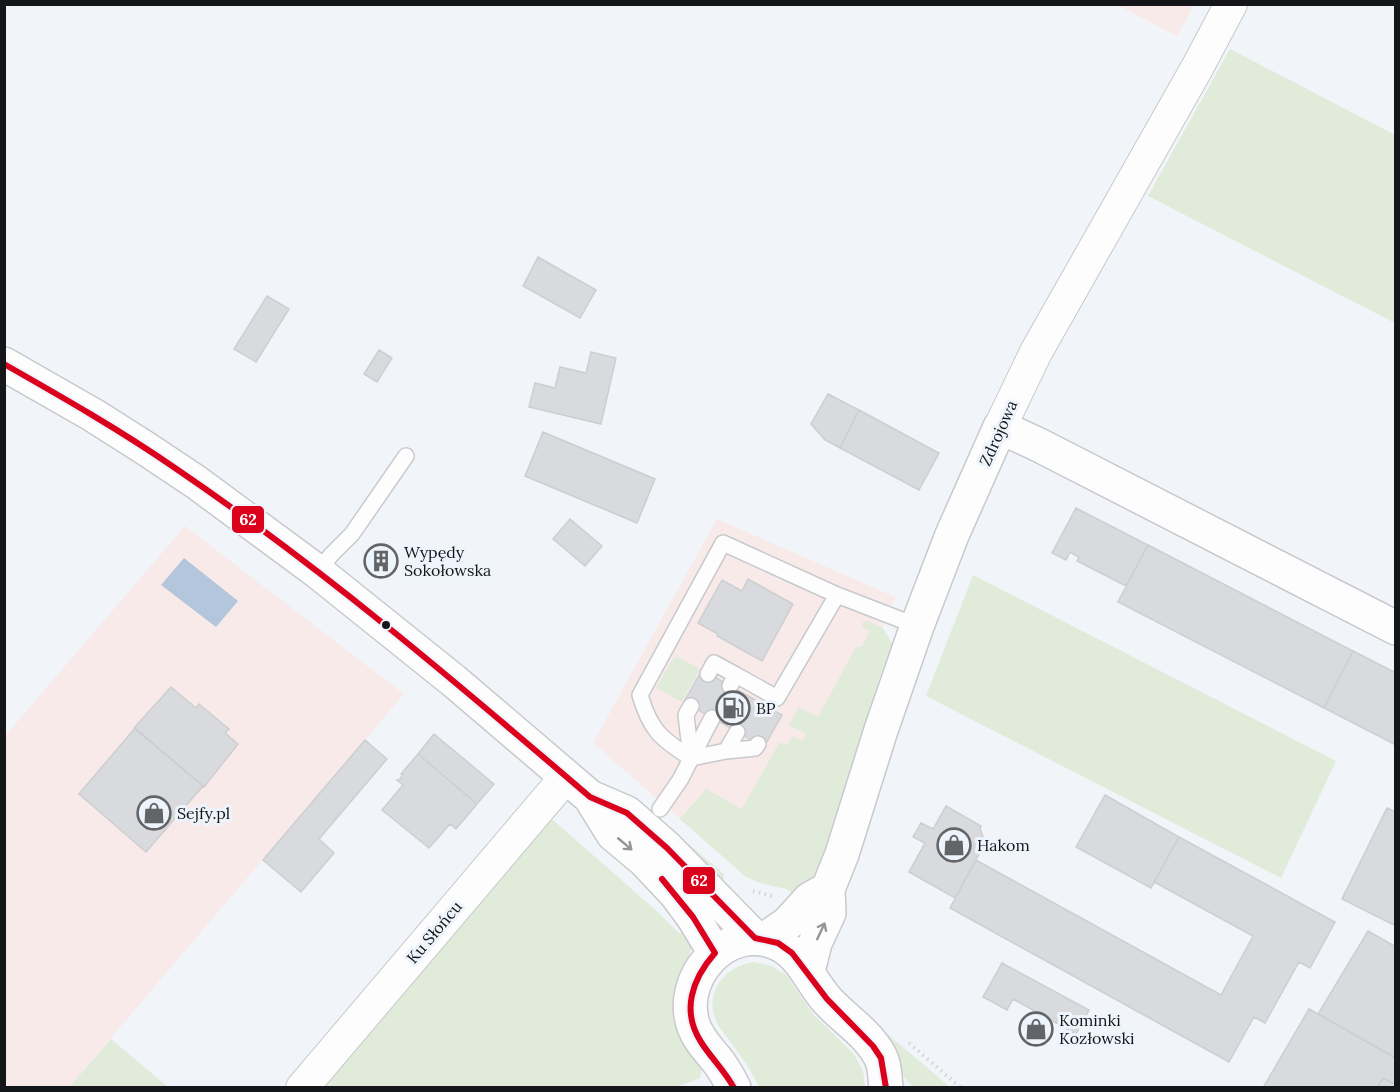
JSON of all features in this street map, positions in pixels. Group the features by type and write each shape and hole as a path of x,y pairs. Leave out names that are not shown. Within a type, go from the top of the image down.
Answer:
{"street":[{"name":"Zdrojowa","path":"808,972 815,943 829,913 828,889 842,854 881,730 952,535 1036,352 1231,4"},
{"path":"4,364 93,415 196,482 318,572 399,636 578,787 627,813 667,848 760,939 778,943 792,953 826,999 857,1028 881,1058 886,1088"},
{"path":"1000,427 1395,628"},
{"path":"578,787 613,834 644,860 676,894 715,953"},
{"name":"Ku Słońcu","path":"302,1088 578,787"},
{"path":"734,1088 718,1061 700,1040 691,1019 690,998 695,977 715,953 732,944 760,939 788,923 810,899 828,889"}],"lane":[{"path":"318,572 352,534 406,456"},
{"path":"758,744 755,748 691,758 662,739 646,717 640,695 723,543 837,595 918,626"},
{"path":"708,674 714,663 733,680 777,705 837,595"},
{"path":"691,706 686,715 691,758"},
{"path":"627,813 660,809 680,780 712,718"},
{"path":"726,752 737,732"},
{"path":"660,809 667,848"}],"shaded area":[{"path":"1117,5 1194,5 1177,36"},
{"path":"717,519 895,597 867,668 737,868 593,743"},
{"name":"Sejfy.pl","path":"185,526 404,694 69,1087 5,1088 5,736"}],"green space":[{"path":"1230,49 1395,135 1395,323 1148,196"},
{"path":"973,575 1336,761 1281,878 926,696"},
{"path":"868,621 883,628 893,645 882,670 823,854 812,880 799,898 786,889 746,877 680,819 706,789 742,809 779,743 787,744 792,736 803,741 806,734 789,725 799,707 818,717 856,647 862,646 870,631 861,626 863,622"},
{"path":"677,657 699,668 682,702 656,688 672,660"},
{"path":"545,813 679,933 689,931 691,950 674,989 674,1015 685,1043 702,1070 700,1078 674,1088 312,1088"},
{"path":"679,836 724,874 723,882 718,887 680,839"},
{"path":"754,962 772,966 786,975 814,1015 854,1054 863,1071 865,1087 759,1087 746,1063 718,1025 713,1003 718,984 725,976 733,969"},
{"path":"885,1032 950,1087 914,1087 908,1082 883,1035"},
{"path":"111,1039 168,1087 69,1087"}],"water":[{"path":"184,558 238,601 216,627 161,585"}],"building":[{"path":"538,257 596,290 580,318 523,286"},
{"path":"267,296 289,309 256,362 234,349"},
{"path":"379,350 392,358 377,382 364,374"},
{"path":"591,352 616,358 601,424 529,407 535,383 555,388 560,367 586,373"},
{"path":"828,394 859,410 840,448 825,440 811,424"},
{"path":"859,410 939,453 919,490 840,448"},
{"path":"543,432 655,479 637,523 525,476"},
{"path":"1076,508 1148,545 1126,586 1077,561 1079,557 1070,552 1066,560 1052,553"},
{"path":"570,519 602,546 585,566 553,539"},
{"path":"1148,545 1353,651 1324,708 1118,602"},
{"name":"Wypędy Sokołowska","path":"379,555 389,562 384,568 374,560"},
{"path":"748,579 793,604 762,661 698,623 722,580 742,591"},
{"path":"1353,651 1396,673 1396,745 1324,708"},
{"path":"702,670 782,715 764,747 684,702"},
{"path":"171,687 196,708 199,704 229,729 225,733 238,744 204,787 134,728"},
{"path":"135,728 203,786 146,852 79,794"},
{"path":"434,734 494,784 477,804 418,754"},
{"path":"365,740 387,759 319,839 334,853 301,892 263,860"},
{"path":"418,754 477,804 456,829 450,824 429,848 382,810 403,785 397,780"},
{"path":"1105,795 1179,837 1151,888 1076,847"},
{"path":"946,806 981,826 985,843 955,898 909,872 925,843 913,837 921,823 933,829"},
{"path":"1387,808 1396,812 1396,926 1342,899"},
{"path":"1179,837 1335,922 1310,968 1299,962 1265,1023 1254,1017 1229,1062 950,908 976,860 1221,995 1253,936 1154,882"},
{"path":"1368,931 1396,947 1395,1058 1318,1014"},
{"path":"1002,963 1089,1010 1076,1034 1013,999 1007,1010 983,997"},
{"path":"1309,1009 1396,1058 1396,1085 1383,1078 1377,1088 1267,1088 1264,1086"},
{"path":"1383,1078 1396,1085 1396,1088 1377,1088"}],"transit line":[{"name":"62","path":"4,364 133,440 229,506 387,626 590,797 627,813 667,848 755,938 778,943 792,953 827,999 873,1046 881,1058 886,1088"},
{"name":"62","path":"662,879 693,917 715,953 695,984 691,1007 692,1019 701,1042 734,1088"}],"place":[{"name":"Wypędy Sokołowska","path":"381,561"},
{"name":"BP","path":"733,708"},
{"name":"Sejfy.pl","path":"154,813"},
{"name":"Hakom","path":"954,845"},
{"name":"Kominki Kozłowski","path":"1036,1029"}]}
